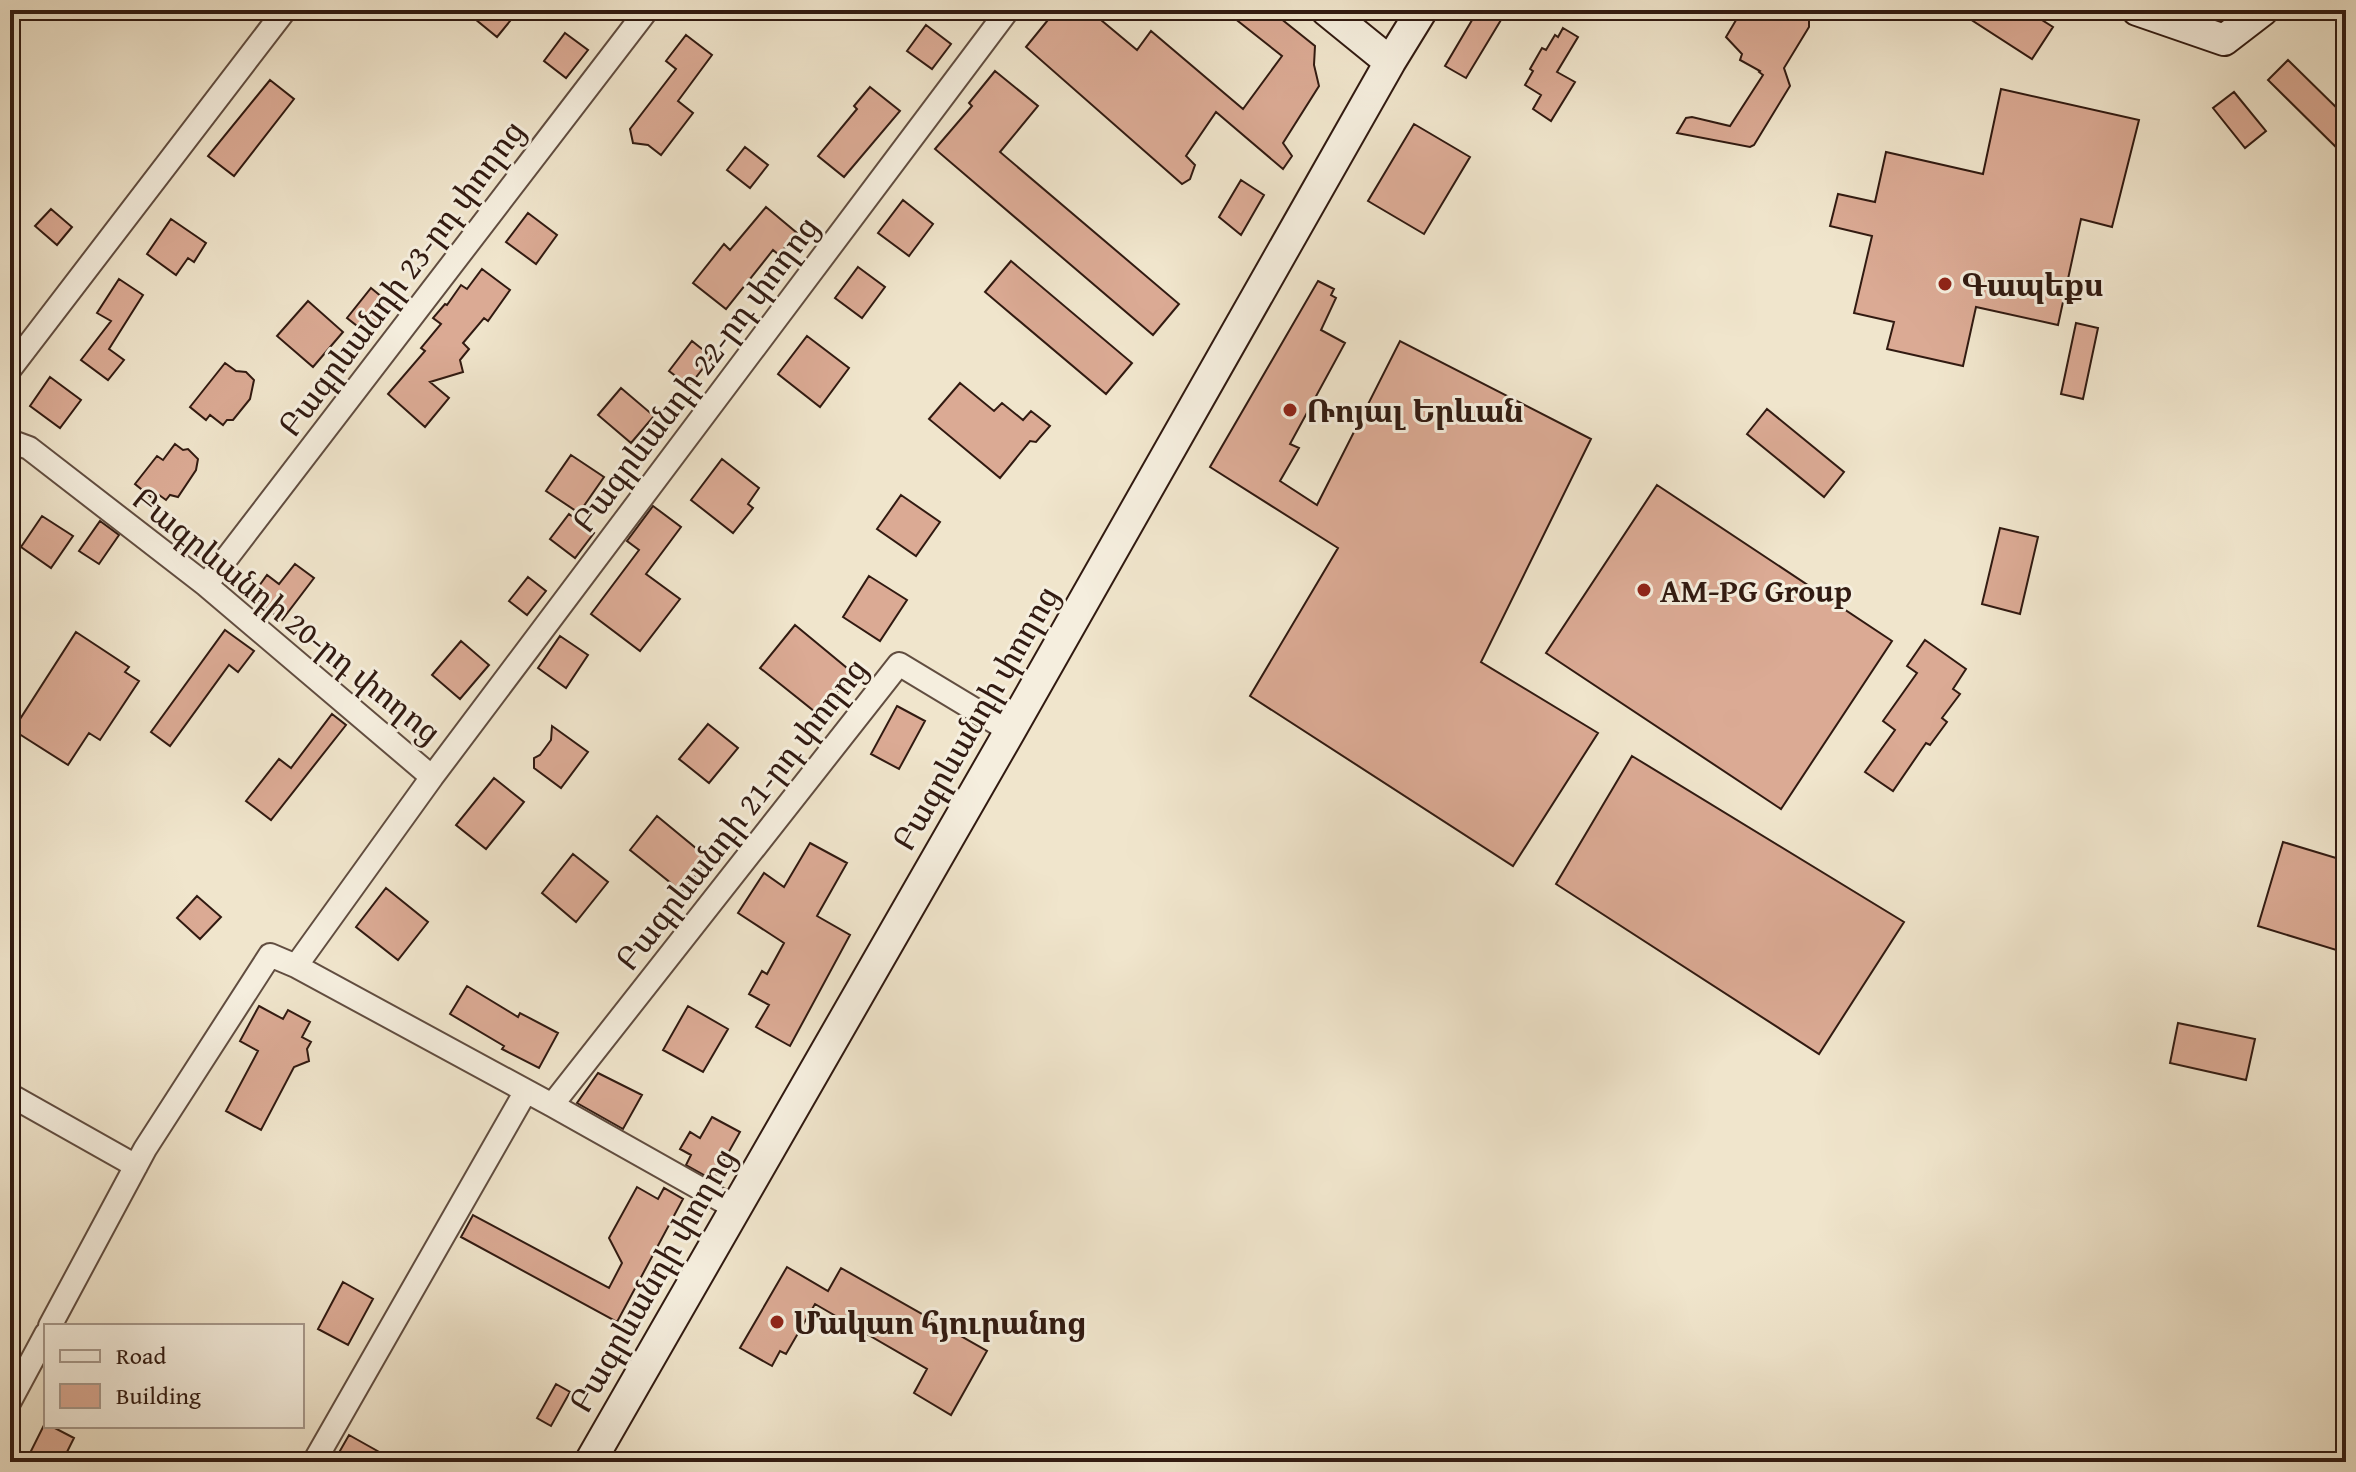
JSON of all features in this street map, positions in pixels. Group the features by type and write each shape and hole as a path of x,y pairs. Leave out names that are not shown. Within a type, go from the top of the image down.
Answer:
{"main road":[{"path":"1326,10 1390,62"},
{"name":"Բագրևանդի փողոց","path":"590,1462 1422,10"},
{"path":"2137,10 2224,40 2263,10"}],"street":[{"path":"10,369 285,10"},
{"name":"Բագրևանդի 23-րդ փողոց","path":"206,585 647,10"},
{"name":"Բագրևանդի 22-րդ փողոց","path":"432,777 1005,11"},
{"name":"Բագրևանդի 20-րդ փողոց","path":"10,441 29,448 206,585 432,777 296,966"},
{"name":"Բագրևանդի 21-րդ փողոց","path":"552,1105 899,664 1010,731"},
{"path":"51,1324 136,1166 270,955 296,966 552,1105 735,1208"},
{"path":"314,1462 526,1091"},
{"path":"10,1095 136,1166"},
{"path":"10,1401 44,1338"}],"building":[{"path":"464,10 519,10 497,37"},
{"path":"1056,10 1089,10 1137,50 1151,31 1243,109 1282,56 1224,10 1270,10 1315,46 1314,65 1319,86 1283,143 1292,156 1283,169 1216,112 1186,156 1195,165 1190,179 1182,184 1026,47"},
{"path":"1478,10 1507,10 1466,78 1445,66"},
{"path":"1742,10 1798,10 1809,16 1809,27 1784,68 1790,86 1750,147 1677,133 1686,118 1692,117 1730,126 1763,75 1740,60 1742,54 1726,37"},
{"path":"1956,10 2026,10 2053,27 2032,59"},
{"path":"926,25 951,44 932,69 907,51"},
{"path":"1563,28 1578,37 1557,72 1575,82 1551,121 1533,109 1541,95 1525,85 1542,48 1546,50"},
{"path":"565,33 588,50 566,78 544,61"},
{"path":"686,35 712,55 678,101 693,113 661,155 648,145 633,143 630,129 676,69 666,61"},
{"path":"2288,60 2346,117 2346,157 2268,80"},
{"path":"995,71 1038,106 1000,152 1179,304 1153,335 935,149 972,106 969,103"},
{"path":"270,80 294,99 234,176 208,156"},
{"path":"870,87 900,111 844,177 818,156 857,109 854,106"},
{"path":"2001,89 2139,120 2112,227 2081,219 2058,325 1976,307 1963,366 1887,349 1894,322 1854,313 1872,236 1830,226 1838,194 1875,202 1886,152 1983,174"},
{"path":"2234,92 2266,131 2245,148 2213,108"},
{"path":"1414,124 1470,157 1424,234 1368,201"},
{"path":"745,147 768,165 750,188 727,170"},
{"path":"1241,180 1264,195 1241,235 1219,217"},
{"path":"903,200 933,224 909,256 878,233"},
{"path":"766,207 797,233 779,255 773,250 726,309 693,283 724,244 730,250"},
{"path":"51,209 72,227 57,245 35,226"},
{"path":"528,213 557,235 536,264 506,242"},
{"path":"171,219 206,243 194,262 188,258 176,275 147,254"},
{"path":"1011,261 1132,363 1106,394 985,292"},
{"path":"858,267 885,287 862,318 835,298"},
{"path":"482,269 510,290 488,321 484,318 463,343 469,349 460,360 463,372 430,382 449,398 425,427 388,394 425,351 421,348 441,324 433,318 461,285 467,289"},
{"path":"119,279 143,295 109,349 124,360 108,380 81,360 111,321 97,313"},
{"path":"1318,281 1334,289 1331,295 1336,298 1321,330 1345,343 1290,444 1299,448 1280,481 1317,505 1400,341 1591,439 1481,662 1598,733 1513,866 1250,696 1338,548 1210,467"},
{"path":"371,288 394,307 370,336 347,318"},
{"path":"308,301 343,332 313,367 277,336"},
{"path":"2076,323 2098,328 2083,399 2061,394"},
{"path":"807,336 849,368 820,407 778,374"},
{"path":"692,341 712,357 689,386 669,371"},
{"path":"225,363 236,371 246,372 254,380 250,399 233,420 227,420 223,425 210,415 206,420 190,407"},
{"path":"50,377 81,400 60,428 30,406"},
{"path":"960,383 994,411 1002,403 1023,420 1031,411 1050,426 1036,442 1030,441 1000,478 929,419"},
{"path":"621,388 654,416 631,443 598,415"},
{"path":"1767,409 1844,472 1824,497 1747,434"},
{"path":"175,444 183,450 188,449 198,459 196,470 178,497 170,495 166,500 155,492 151,497 135,484 157,456 163,460"},
{"path":"571,455 604,477 579,513 546,491"},
{"path":"722,459 759,488 748,504 753,508 733,533 691,500"},
{"path":"1657,485 1892,641 1781,809 1546,653"},
{"path":"901,495 940,522 916,556 877,529"},
{"path":"653,506 681,527 646,574 680,599 640,651 591,614 639,550 627,541"},
{"path":"569,514 594,533 575,558 550,539"},
{"path":"42,516 73,536 51,568 21,547"},
{"path":"100,521 119,535 99,564 79,551"},
{"path":"2000,528 2038,537 2020,614 1982,604"},
{"path":"295,564 314,578 282,620 251,597 267,575 279,584"},
{"path":"869,576 907,600 880,641 843,617"},
{"path":"528,577 546,591 527,615 509,601"},
{"path":"795,625 853,673 819,715 760,668"},
{"path":"225,630 254,651 238,672 229,665 170,746 151,732"},
{"path":"76,632 129,667 125,672 139,681 100,740 89,733 68,765 13,730"},
{"path":"560,636 588,655 566,688 538,668"},
{"path":"1925,640 1966,669 1953,689 1960,694 1942,718 1947,722 1930,745 1926,743 1893,791 1865,772 1895,730 1883,721 1917,673 1907,666"},
{"path":"461,641 489,665 460,699 432,675"},
{"path":"897,706 925,721 899,769 871,754"},
{"path":"332,714 346,725 271,820 246,801 279,759 291,768"},
{"path":"708,724 738,748 709,783 679,759"},
{"path":"552,726 588,752 561,788 534,768 534,758 551,740"},
{"path":"1632,756 1904,922 1819,1054 1556,884"},
{"path":"494,778 524,802 486,849 456,825"},
{"path":"657,816 709,859 682,892 630,850"},
{"path":"2283,842 2346,861 2346,953 2258,926"},
{"path":"810,843 847,863 817,916 850,935 790,1046 756,1027 769,1005 749,994 762,971 767,974 784,943 738,913 764,873 784,887"},
{"path":"573,854 608,882 576,922 542,893"},
{"path":"386,888 428,922 398,960 356,927"},
{"path":"197,896 221,917 200,939 177,918"},
{"path":"467,986 518,1017 520,1013 558,1033 539,1068 502,1049 504,1046 450,1014"},
{"path":"259,1006 283,1019 288,1010 310,1022 302,1037 311,1042 307,1049 309,1061 294,1067 261,1130 226,1111 258,1051 240,1041"},
{"path":"688,1006 728,1029 703,1072 663,1050"},
{"path":"2178,1023 2255,1039 2246,1080 2170,1063"},
{"path":"598,1073 642,1095 623,1129 577,1103"},
{"path":"712,1117 740,1132 713,1180 686,1165 691,1155 680,1149 690,1132 700,1138"},
{"path":"637,1187 658,1199 664,1188 683,1199 617,1322 461,1237 473,1215 609,1288 622,1263 609,1238"},
{"path":"787,1267 828,1291 841,1268 987,1351 951,1415 914,1393 927,1369 815,1304 786,1354 780,1351 772,1366 740,1348"},
{"path":"343,1282 373,1299 348,1345 318,1329"},
{"path":"556,1384 570,1392 551,1426 537,1418"},
{"path":"44,1425 44,1428 55,1428 74,1438 62,1462 42,1462 29,1455"},
{"path":"349,1435 397,1462 348,1462 337,1456"}],"place":[{"name":"Գապեքս","path":"1945,284"},
{"name":"Ռոյալ Երևան","path":"1290,410"},
{"name":"AM-PG Group","path":"1644,590"},
{"name":"Մակաո հյուրանոց","path":"777,1322"}]}
